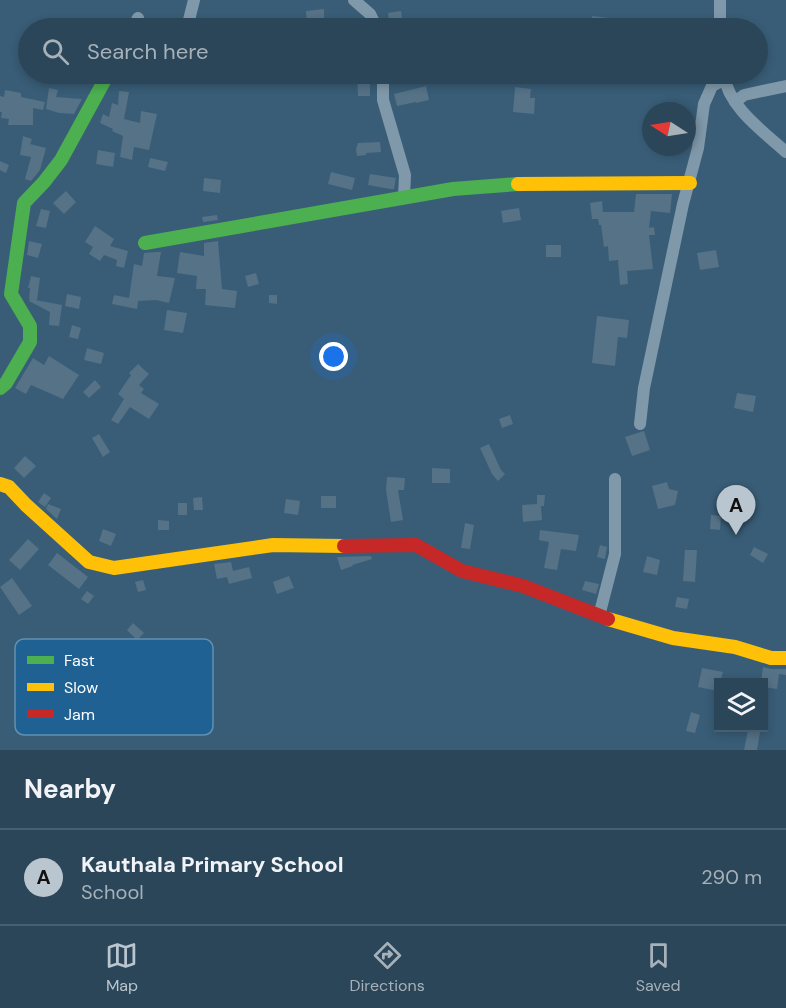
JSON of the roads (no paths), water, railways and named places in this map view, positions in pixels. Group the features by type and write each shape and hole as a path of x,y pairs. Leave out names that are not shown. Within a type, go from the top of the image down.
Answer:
{"street":[{"path":"190,18 194,0"},
{"path":"354,0 372,18"},
{"path":"720,0 720,18"},
{"path":"0,388 6,383 30,342 30,326 10,294 24,203 61,160 103,84"},
{"path":"383,84 383,100 405,175 404,198"},
{"path":"640,424 644,388 683,204 698,148 704,104 715,84"},
{"path":"727,84 735,102 750,120 786,152"},
{"path":"735,102 744,95 786,86"},
{"path":"145,243 453,189 516,184 690,183"},
{"path":"599,616 615,554 615,479"},
{"path":"0,484 9,487 89,562 114,568 273,545 416,545 462,571 523,586 599,616 673,639 735,647 771,658 786,658"}],"place":[{"name":"Kauthala Primary School","path":"736,535"}]}
